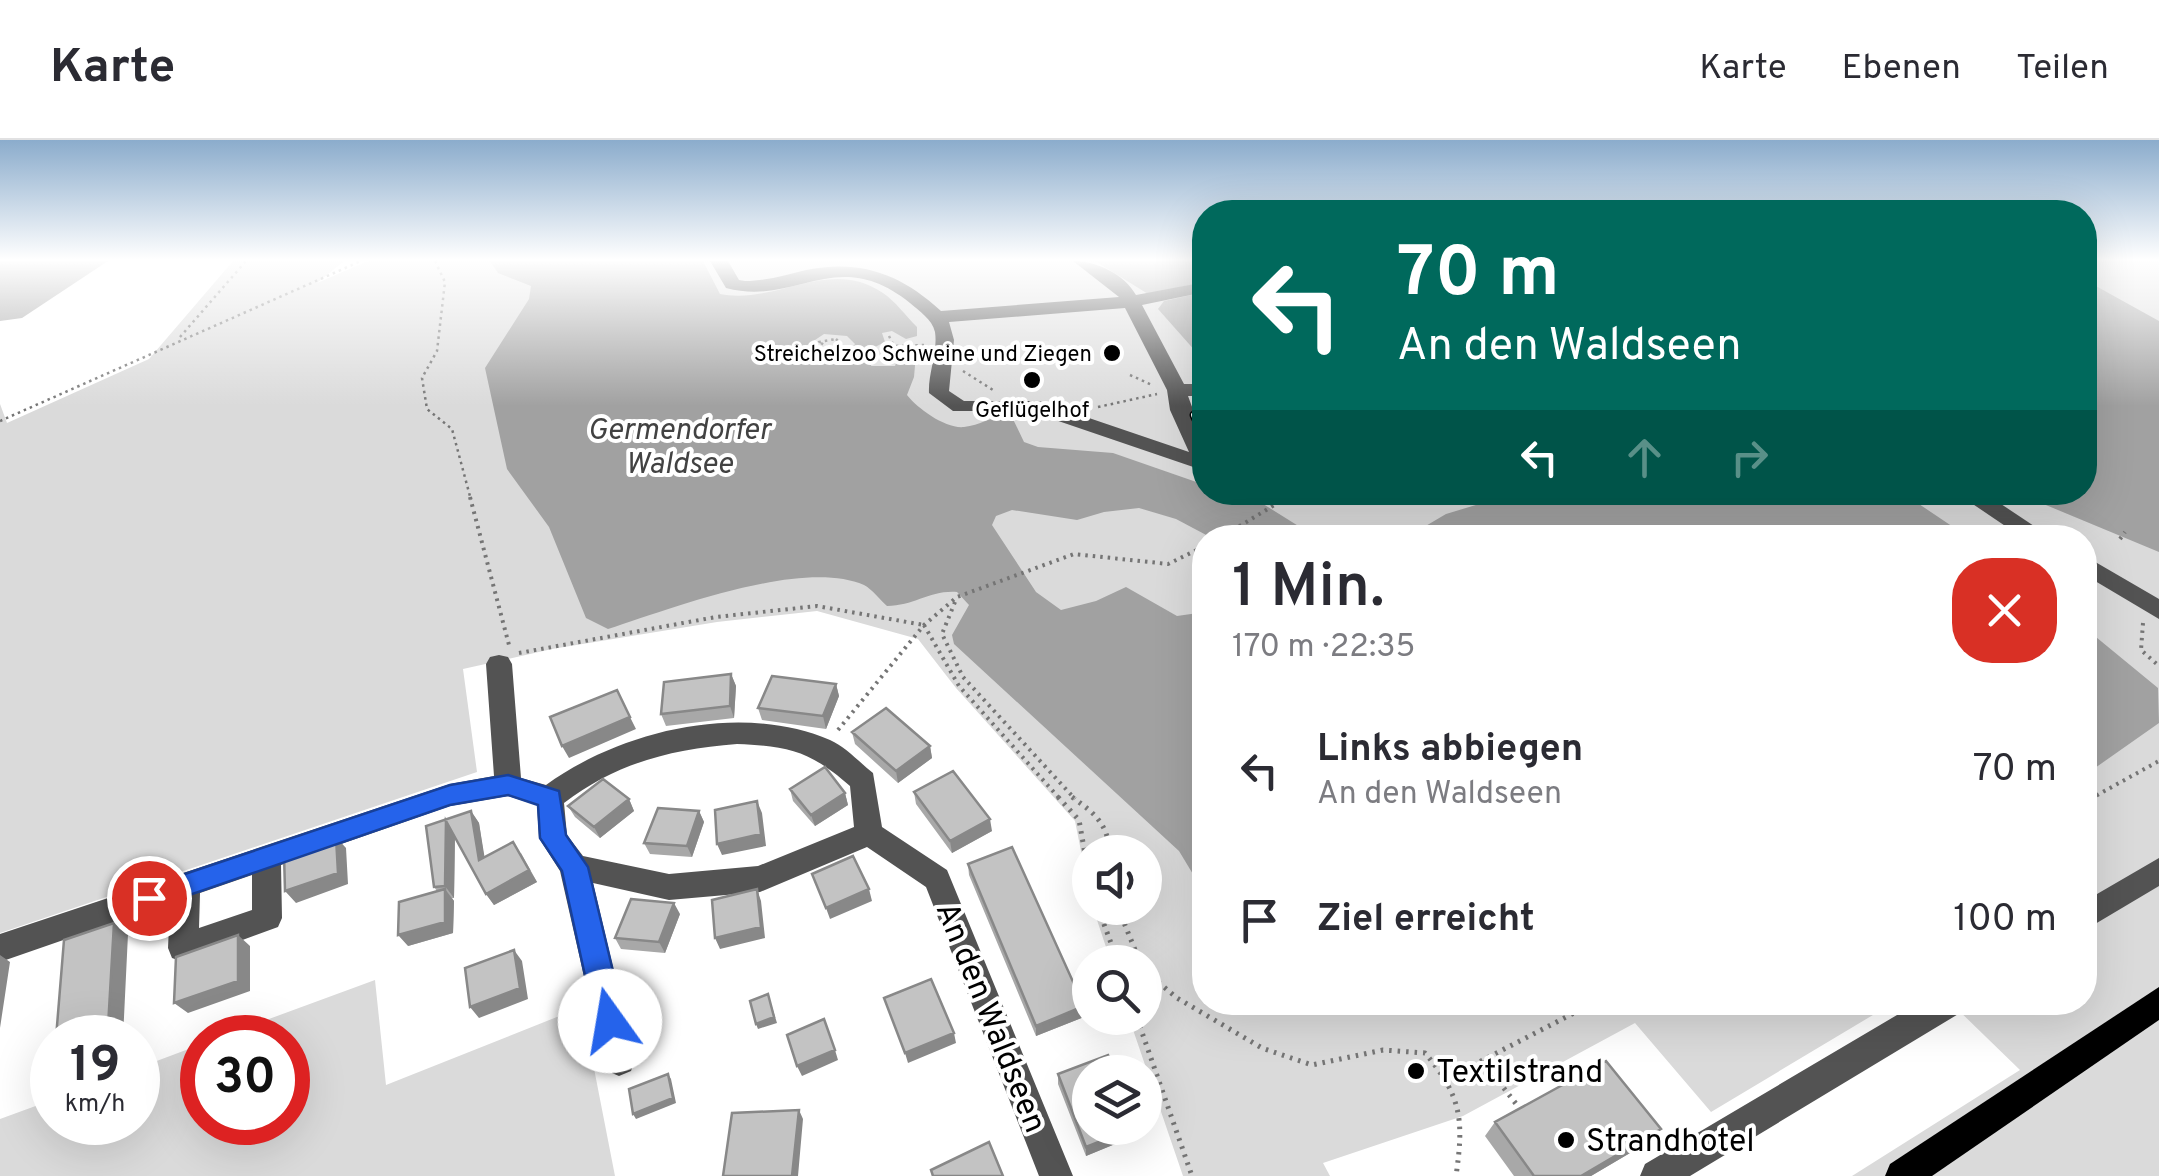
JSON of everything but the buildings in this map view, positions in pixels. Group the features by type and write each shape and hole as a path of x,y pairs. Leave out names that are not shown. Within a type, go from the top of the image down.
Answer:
{"main road":[{"path":"1902,1176 2159,1002"}],"street":[{"path":"929,309 944,329 939,393 950,402 972,408 1032,404 1192,460"},
{"path":"936,316 1029,309"},
{"path":"1135,309 1176,390 1192,436"},
{"path":"1176,390 1192,390"},
{"path":"1987,505 2020,525"},
{"path":"2097,571 2156,608"},
{"path":"505,659 508,785"},
{"path":"550,798 593,768 655,744 718,736 781,736 823,749 863,781 869,833 760,880 670,887 574,867"},
{"path":"0,948 450,795 508,785 550,798"},
{"path":"550,798 553,838 574,867 619,1060"},
{"name":"An den Waldseen","path":"869,833 937,880 1056,1176"},
{"path":"186,885 183,948 267,918 266,858"},
{"path":"2097,910 2159,871"},
{"path":"1658,1176 1927,1015"}],"path":[{"path":"177,340 204,309"},
{"path":"0,420 248,309"},
{"path":"442,309 437,351 422,378 428,409 452,429 505,659 716,617 816,606 924,624"},
{"path":"889,336 894,346 943,351 1016,404"},
{"path":"819,342 836,339"},
{"path":"836,339 844,347"},
{"path":"826,359 836,339"},
{"path":"819,342 842,356"},
{"path":"816,351 819,342"},
{"path":"816,351 844,347"},
{"path":"842,356 844,347"},
{"path":"816,351 826,359 872,358"},
{"path":"1059,416 1176,390"},
{"path":"1241,525 1272,506"},
{"path":"2120,539 2125,532"},
{"path":"823,749 924,624 957,598 1028,569 1086,553 1168,564 1192,552"},
{"path":"957,598 942,634 963,677 1062,790 1100,818 1107,835"},
{"path":"2156,608 2142,623 2141,650 2159,666"},
{"path":"924,624 959,686 1079,820 1082,835"},
{"path":"2097,795 2159,760"},
{"path":"1162,985 1192,1007"},
{"path":"1206,1015 1262,1048 1312,1065 1383,1050 1425,1053 1448,1078 1463,1116 1456,1176"},
{"path":"1448,1078 1570,1015"},
{"path":"1143,1035 1192,1176"},
{"path":"1482,1060 1523,1113"}],"shaded area":[{"path":"192,309 1192,309 1192,505 2097,505 2097,309 2159,309 2159,1176 1852,1176 2020,1070 1963,1015 2097,1015 2097,525 1192,525 1192,1015 1873,1015 1711,1112 1635,1023 1463,1116 1323,1163 1330,1176 1183,1176 1162,1115 1162,1055 1142,1055 1135,1035 1162,1035 1162,945 1105,945 1099,925 1162,925 1162,835 1078,835 1075,821 956,688 918,639 817,611 717,622 552,649 463,669 477,772 0,933 0,404 7,423 149,359"},
{"path":"375,980 386,1085 582,1007 615,1176 0,1176 0,1119 30,1108 30,1145 160,1145 160,1060 180,1052 180,1145 310,1145 310,1015 280,1015"}],"water":[{"path":"0,309 35,309 22,318 0,321"},
{"name":"Germendorfer Waldsee","path":"522,309 900,309 917,327 917,336 906,339 892,331 882,333 885,342 875,347 871,366 895,366 899,355 916,354 907,395 933,417 964,427 1012,417 1024,442 1038,447 1113,453 1192,480 1192,505 1265,505 1297,525 1192,527 1139,508 1077,520 1012,510 996,516 992,525 1036,592 1061,610 1096,601 1126,587 1177,616 1192,614 1192,872 1179,851 954,644 952,635 969,605 957,592 887,606 864,585 838,578 807,578 736,589 608,629 586,618 549,527 507,469 485,368","holes":["824,334 847,336 855,344 843,360 812,365 804,358 803,348"]},
{"path":"1158,309 1192,309 1192,347"},
{"path":"2097,309 2138,309 2159,321 2159,552 2046,505 2097,505"},
{"path":"1476,505 1920,505 1950,525 1427,525 1446,514"},
{"path":"2097,638 2158,688 2159,723 2097,767"}],"place":[{"name":"Streichelzoo Schweine und Ziegen","path":"1112,353"},
{"name":"Geflügelhof","path":"1032,380"},
{"name":"Textilstrand","path":"1416,1071"},
{"name":"Strandhotel","path":"1566,1140"}],"route":[{"path":"149,898 450,795 508,785 550,798 553,838 574,867 610,1021"}]}
